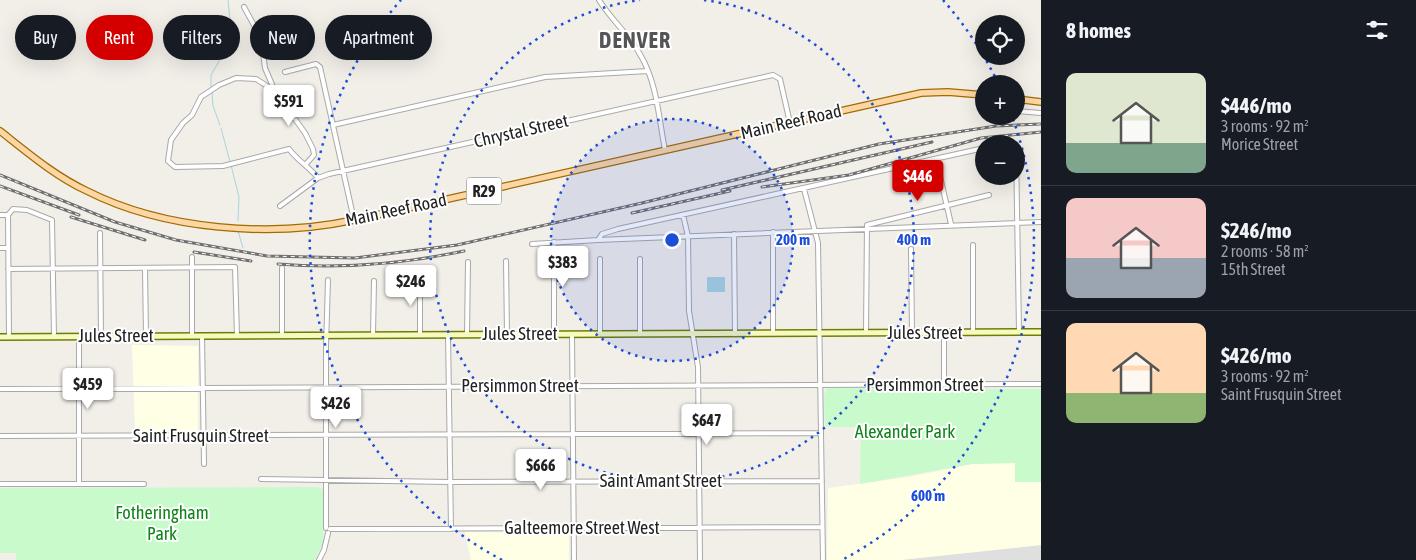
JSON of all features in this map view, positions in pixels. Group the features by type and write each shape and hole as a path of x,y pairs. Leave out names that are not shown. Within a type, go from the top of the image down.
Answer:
{"main road":[{"name":"Main Reef Road","path":"0,132 50,170 87,192 156,216 194,223 261,228 305,227 354,220 926,92 975,94"},
{"path":"1025,100 1041,102"},
{"name":"Jules Street","path":"0,337 1041,332"}],"street":[{"path":"599,0 642,56 648,71 666,150"},
{"path":"244,7 261,38 265,68 274,91 305,133 313,149 314,155 306,164"},
{"path":"285,72 319,65 354,220"},
{"path":"333,125 545,77 648,71"},
{"name":"Chrystal Street","path":"280,206 318,178 343,171 771,76 778,76 780,79 790,123"},
{"path":"274,91 256,79 236,78 205,93 192,115 183,122 171,140 168,161 177,168 212,168 287,149 306,164 318,178"},
{"path":"1025,112 1041,113"},
{"path":"598,240 600,235 605,233 975,150"},
{"path":"936,158 951,224"},
{"path":"1018,185 1019,332"},
{"path":"804,189 816,231 821,333 823,560"},
{"path":"866,333 865,229 869,223 989,196"},
{"path":"9,337 8,215 13,209 23,209 51,219 54,269 54,337"},
{"path":"0,215 8,215"},
{"path":"683,215 688,236 688,307 693,334 698,386 698,528 700,560"},
{"path":"884,220 886,227"},
{"path":"532,244 951,224 1041,222"},
{"path":"773,232 773,333"},
{"path":"100,233 101,336"},
{"path":"734,234 735,334"},
{"path":"554,242 554,334"},
{"path":"973,245 973,332"},
{"path":"0,248 8,248"},
{"path":"912,249 912,333"},
{"path":"192,257 192,336"},
{"path":"600,258 600,334"},
{"path":"640,259 640,334"},
{"path":"506,261 508,334"},
{"path":"467,334 468,262"},
{"path":"8,269 100,270 235,267 237,336"},
{"path":"145,268 146,336"},
{"path":"282,268 282,335"},
{"path":"319,560 328,530 326,521 326,387 328,280"},
{"path":"420,280 420,335"},
{"path":"373,335 374,281"},
{"path":"944,333 944,385"},
{"path":"448,334 451,529"},
{"path":"572,334 574,560"},
{"path":"78,336 79,484"},
{"path":"202,336 204,464"},
{"name":"Persimmon Street","path":"0,389 1041,384"},
{"name":"Saint Frusquin Street","path":"0,436 821,432"},
{"name":"Saint Amant Street","path":"261,479 326,482 822,481"},
{"path":"0,484 144,484"},
{"name":"Galteemore Street West","path":"328,530 822,528"}],"shaded area":[{"path":"132,345 198,346 198,431 135,431"},
{"path":"1015,463 1015,482 1041,482 1041,545 900,560 827,560 828,488 908,477 972,464"},
{"path":"465,532 569,533 569,560 471,560"},
{"path":"1041,545 1041,560 900,560"}],"green space":[{"name":"Alexander Park","path":"827,388 1041,389 1041,482 1015,482 1015,463 972,464 860,484 861,427 825,427 824,395"},
{"name":"Fotheringham Park","path":"318,487 324,490 323,543 315,560 16,560 16,553 0,553 0,488"}],"water":[{"path":"707,277 725,277 725,292 707,292"}],"waterway":[{"path":"211,88 211,75 222,56 230,20 228,0"},
{"path":"212,92 213,106 220,125"},
{"path":"221,128 230,162"},
{"path":"231,165 239,197 238,221"},
{"path":"238,231 243,248"}],"railway":[{"path":"0,175 115,222 176,240 267,256 355,258 457,245 642,203 879,144 996,126 1041,124"},
{"path":"762,187 849,175 981,138 1041,132"},
{"path":"722,190 932,142"},
{"path":"0,186 79,215"},
{"path":"632,213 730,191"},
{"path":"71,217 145,240"},
{"path":"278,264 348,266 395,262 464,251"},
{"path":"194,252 251,261"}],"district":[{"name":"DENVER","path":"635,40"}]}
